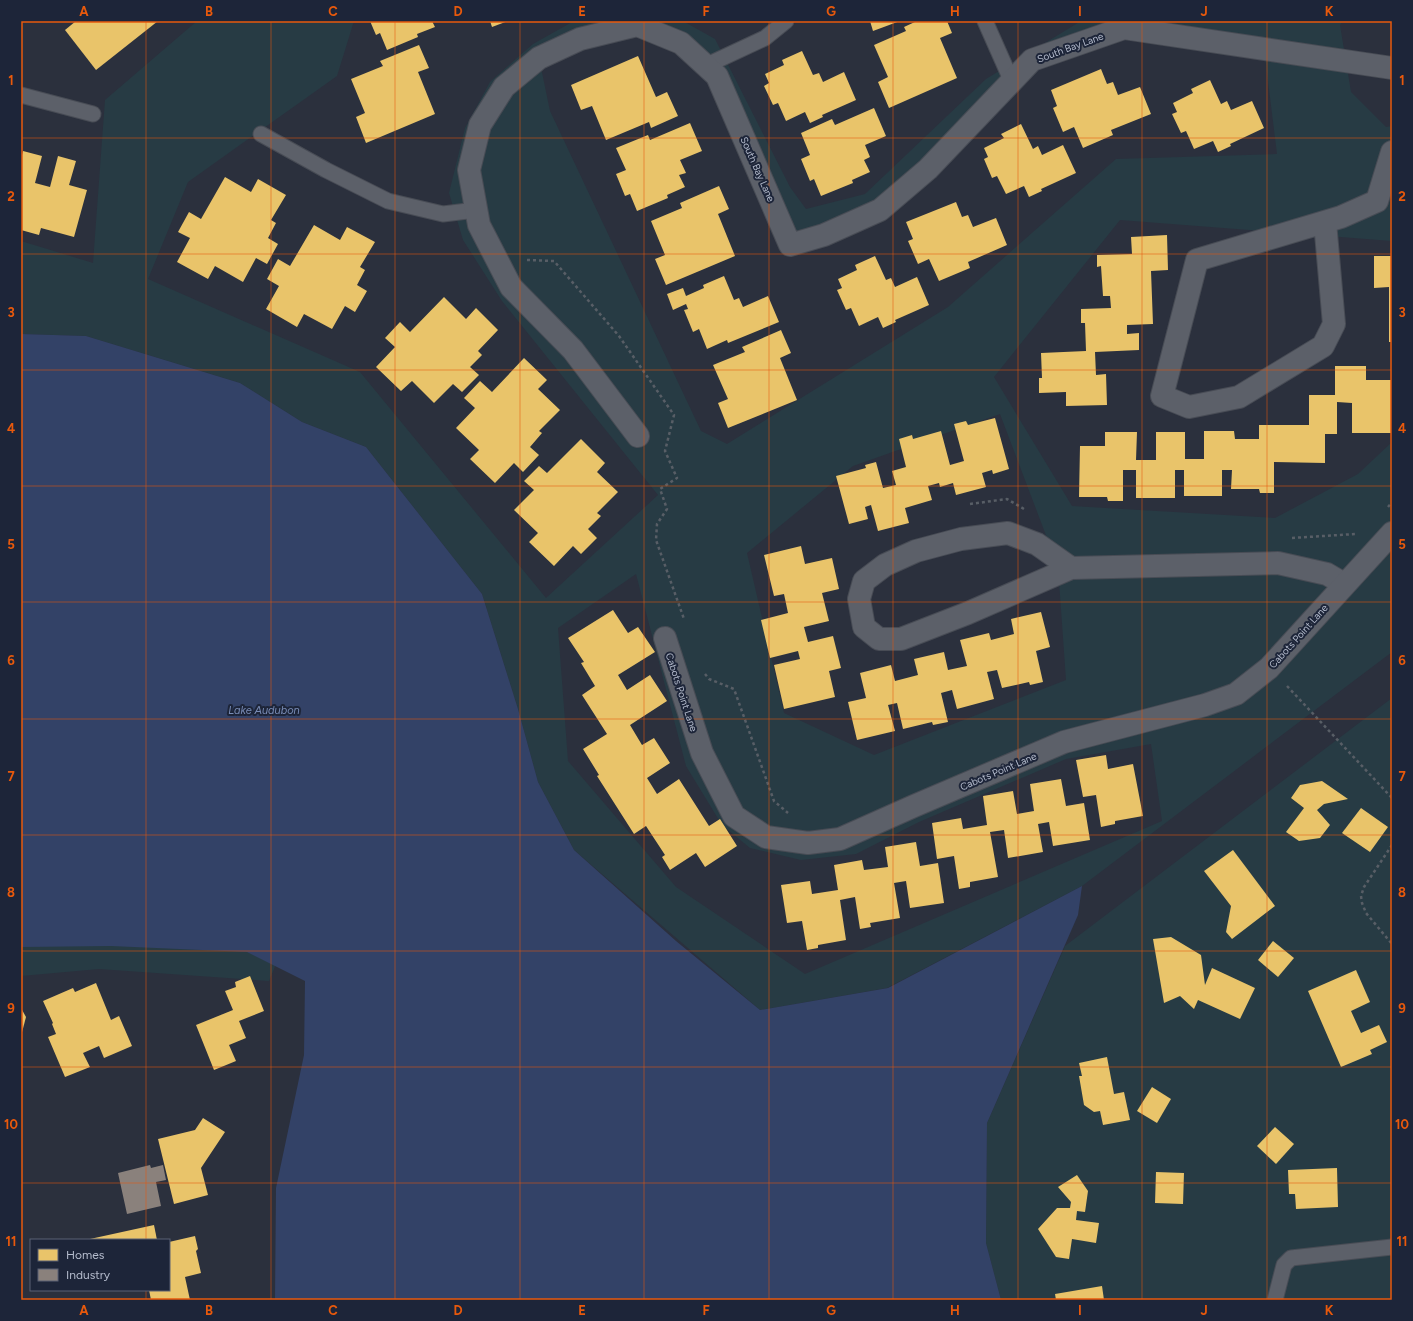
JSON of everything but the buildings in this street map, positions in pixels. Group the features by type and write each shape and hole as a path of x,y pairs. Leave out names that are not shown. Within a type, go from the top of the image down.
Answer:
{"street":[{"name":"South Bay Lane","path":"638,436 573,350 512,287 479,225 469,170 480,125 504,87 539,58 580,39 637,25 681,43 717,76 790,245 824,235 880,210 928,169 1032,60 1124,28 1392,68"},
{"path":"1325,222 1334,324 1323,346 1239,397 1189,408 1162,396 1197,260 1325,222 1341,218 1377,201 1392,152"},
{"path":"1071,568 1037,544 1008,533 961,539 916,551 885,565 864,580 858,599 864,627 879,639 901,639 968,613 1071,568 1278,563 1327,574 1344,584"},
{"name":"Cabots Point Lane","path":"665,638 702,753 734,816 766,836 808,843 840,839 1064,742 1205,705 1236,694 1269,668 1392,533"}],"lane":[{"path":"705,66 765,38 786,21"},
{"path":"985,21 1012,82"},
{"path":"21,95 93,114"},
{"path":"261,134 326,170 388,201 442,214 476,210"},
{"path":"1275,1300 1284,1265 1291,1258 1392,1247"}],"path":[{"path":"523,260 554,261 619,336 674,415 665,451 677,478 660,489 667,509 657,524 656,540 685,623"},
{"path":"970,504 1007,499 1027,511"},
{"path":"1383,512 1392,502"},
{"path":"1286,538 1357,534"},
{"path":"705,673 709,679 734,689 774,801 790,815"},
{"path":"1289,688 1392,798"},
{"path":"1392,844 1364,887 1361,896 1366,913 1392,944"}],"shaded area":[{"path":"197,21 354,21 337,76 188,182 148,279 360,372 546,598 658,495 502,301 463,240 449,193 465,128 490,82 533,44 574,21 683,21 715,39 790,187 806,209 865,194 986,79 1081,21 1343,21 1340,25 1351,92 1386,127 1392,126 1392,241 1120,220 994,377 1072,506 1275,518 1358,474 1392,442 1392,652 1082,886 887,988 760,1010 574,850 538,782 518,709 482,594 366,447 302,422 240,383 86,336 21,334 21,241 93,263 105,100","holes":["637,25 717,76 790,245 880,210 1032,60 1124,28 1264,49 1277,154 1116,159 948,307 727,444 701,431 550,111 539,58","1000,414 1058,567 1066,680 874,755 784,713 747,553 853,466","636,574 686,766 722,825 750,848 801,860 856,854 919,822 1066,759 1151,744 1162,821 805,974 676,887 568,761 558,628"]},
{"path":"1392,698 1392,1300 1001,1300 986,1243 987,1123 1065,946"},
{"path":"21,933 288,935 269,981 99,969 21,976"}],"water":[{"name":"Lake Audubon","path":"21,334 86,336 240,383 302,422 366,447 482,594 518,709 538,782 574,850 676,941 760,1010 888,988 1082,886 1078,915 987,1123 986,1243 1001,1300 275,1300 276,1188 304,1055 305,981 247,952 111,946 21,947"}]}
